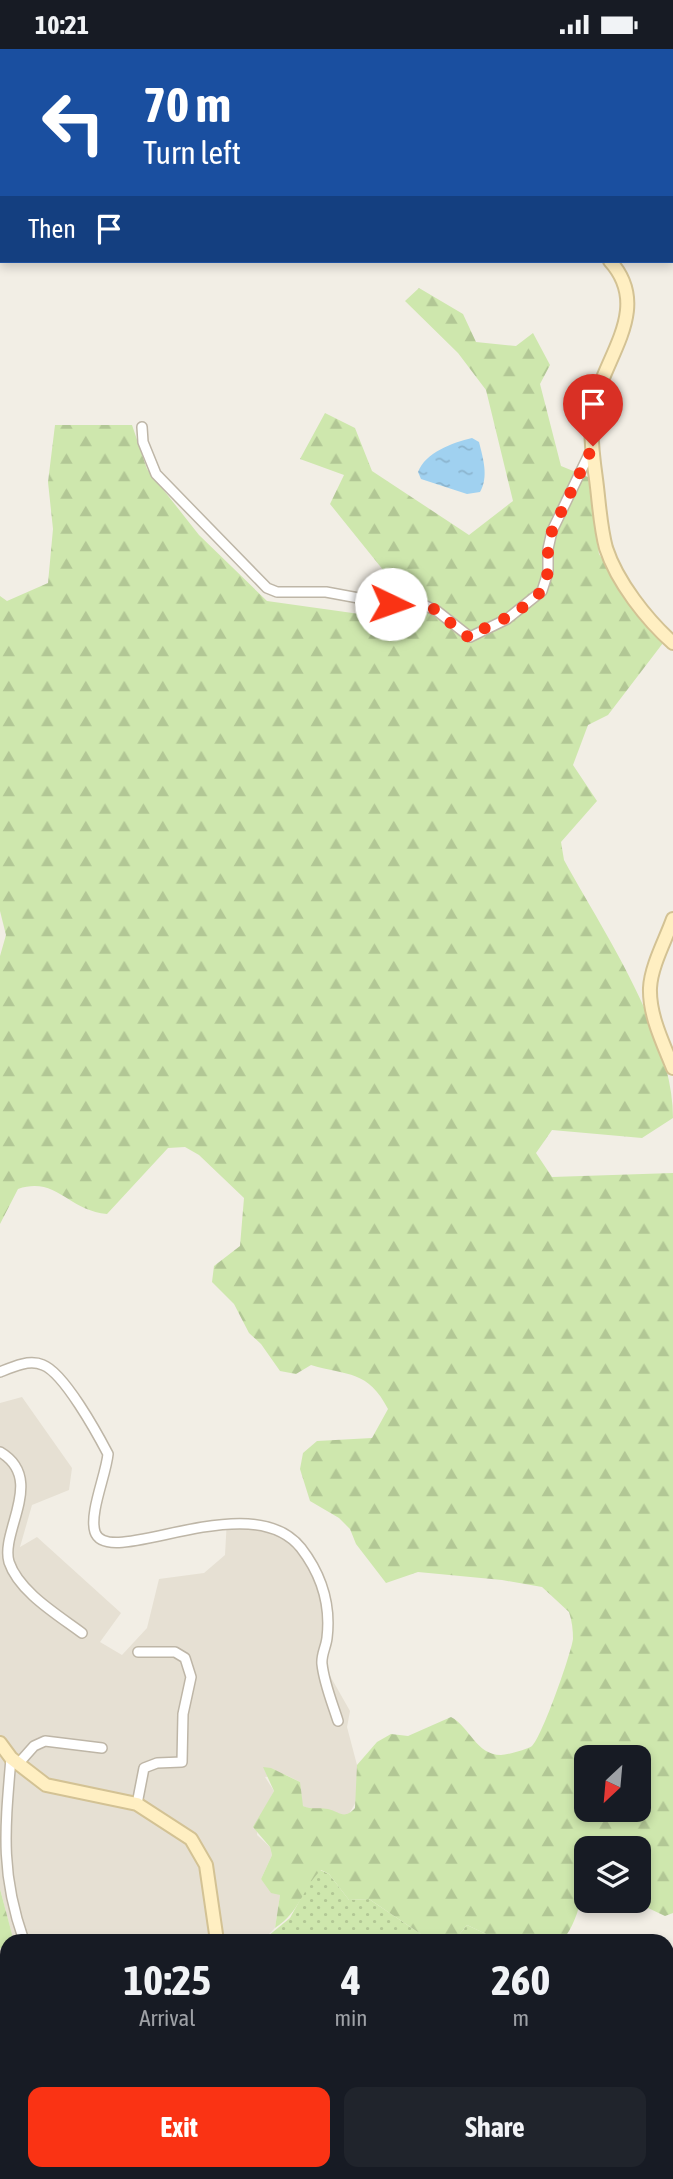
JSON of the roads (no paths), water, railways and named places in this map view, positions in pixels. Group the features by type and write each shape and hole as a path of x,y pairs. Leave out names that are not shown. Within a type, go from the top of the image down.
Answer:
{"street":[{"path":"612,263 622,274 628,292 627,314 592,414 593,446 606,548 631,595 673,643"},
{"path":"142,426 143,442 156,474 267,588 277,592 326,593 391,604 426,606 438,611 466,636 474,638 483,629 516,613 542,591 548,572 548,549 552,531 593,446"},
{"path":"673,919 650,985 659,1035 673,1068"},
{"path":"0,1373 28,1363 43,1365 58,1376 99,1436 108,1454 95,1514 95,1533 103,1542 116,1545 132,1543 229,1522 273,1529 299,1545 318,1574 326,1600 327,1639 322,1663 338,1721"},
{"path":"0,1452 16,1465 20,1500 4,1559 31,1591 82,1633"},
{"path":"137,1804 144,1768 157,1763 182,1762 183,1714 191,1677 185,1658 176,1652 138,1652"},
{"path":"21,1934 12,1913 2,1866 15,1761 45,1741 103,1748"},
{"path":"0,1743 15,1761 46,1785 137,1804 191,1839 206,1865 215,1934"}],"water":[{"path":"472,438 479,442 485,474 480,492 467,494 421,479 418,472 433,454"}]}
